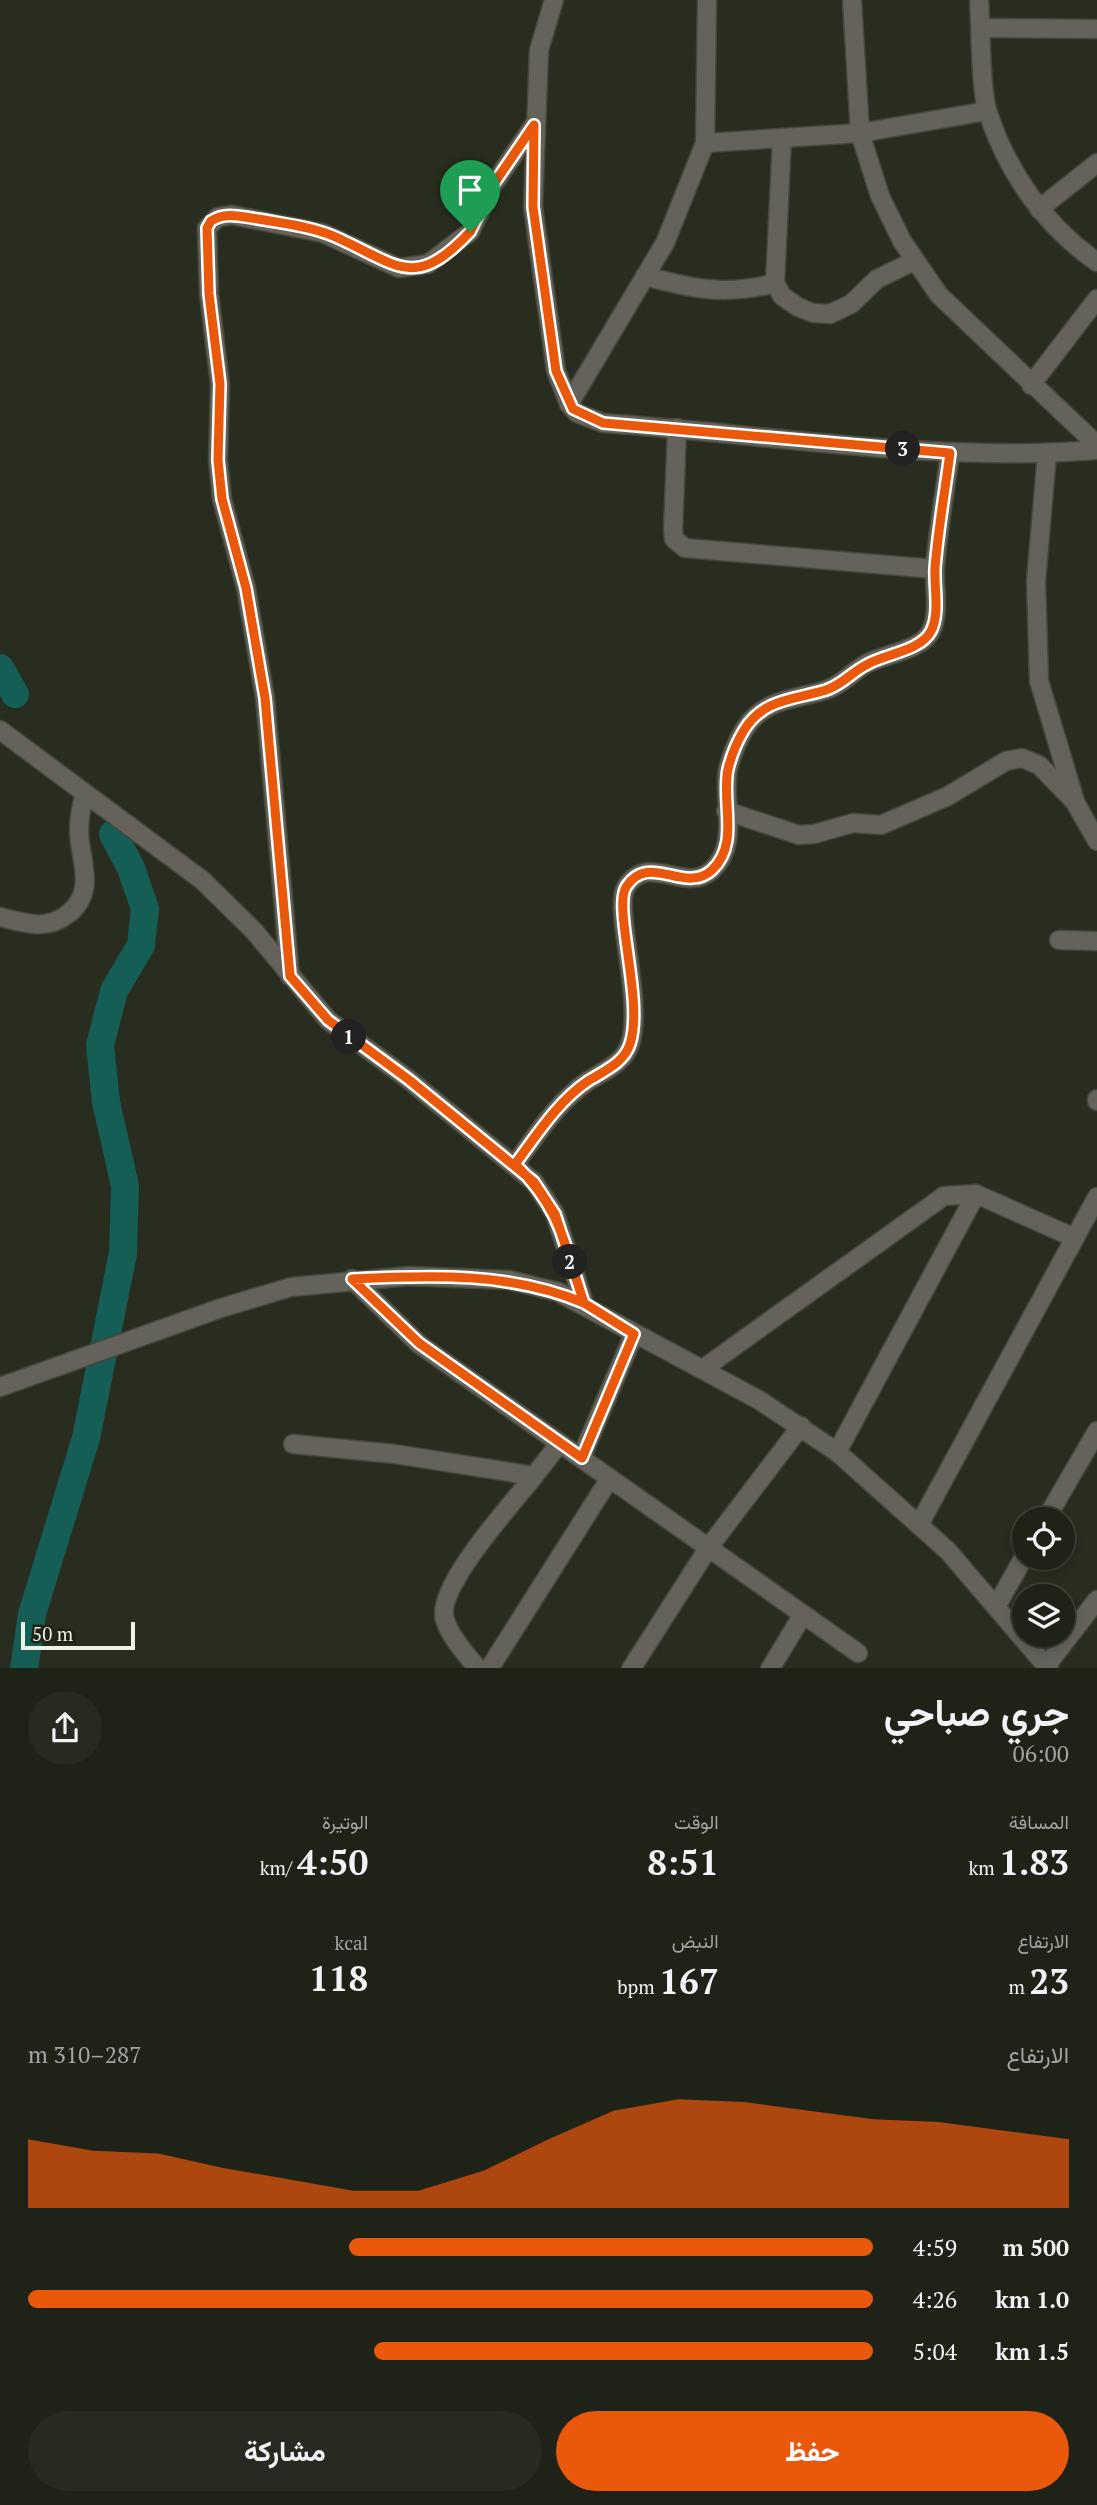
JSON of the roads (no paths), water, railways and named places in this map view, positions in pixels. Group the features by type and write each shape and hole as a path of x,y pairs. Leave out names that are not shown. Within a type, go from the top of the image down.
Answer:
{"street":[{"path":"554,0 538,50 533,207 556,371 569,404 577,413 603,423 950,453 1047,454 1097,448"},
{"path":"569,404 665,243 705,143 707,0"},
{"path":"852,0 860,133 880,196 914,261 955,312 1097,448"},
{"path":"979,0 987,111 1022,183 1039,209 1064,238 1097,262"},
{"path":"981,28 1097,29"},
{"path":"705,143 860,133 987,111"},
{"path":"290,976 265,698 246,588 222,499 218,460 220,384 209,294 207,228 218,216 232,215 323,233 399,268 428,264 470,232 493,185 534,125"},
{"path":"782,138 775,283 782,296 813,313 831,314 851,304 877,279 914,261"},
{"path":"1039,209 1097,163"},
{"path":"645,276 718,291 736,292 775,283"},
{"path":"1031,385 1097,299"},
{"path":"677,428 673,530 674,539 685,548 935,569"},
{"path":"515,1164 564,1100 614,1065 628,1051 636,1007 623,918 624,891 634,879 646,872 658,871 688,880 712,871 726,848 728,769 753,717 768,705 782,699 840,684 866,664 914,646 928,636 934,618 935,569 950,453"},
{"path":"1047,454 1036,581 1040,688 1075,802 1097,841"},
{"path":"0,730 230,905 328,1020 515,1164 546,1198 555,1214 584,1303"},
{"path":"726,811 799,835 814,834 853,823 881,825 948,796 1006,761 1022,758 1039,765 1075,802"},
{"path":"0,917 46,925 64,918 78,906 85,883 79,834 85,794"},
{"path":"1059,940 1097,941"},
{"path":"704,1368 932,1203 952,1194 976,1194 1075,1238"},
{"path":"837,1452 976,1194"},
{"path":"920,1523 1097,1197"},
{"path":"0,1387 147,1334 291,1287 352,1279 409,1276 509,1280 558,1292 584,1303 634,1334 704,1368 801,1426 837,1452 920,1523 996,1605 1048,1667 1097,1600"},
{"path":"352,1279 419,1343 858,1653"},
{"path":"582,1458 634,1334"},
{"path":"631,1668 709,1547 801,1426"},
{"path":"1053,1507 1097,1431"},
{"path":"478,1668 456,1642 444,1619 445,1600 464,1567 560,1443"},
{"path":"293,1444 395,1454 534,1476"},
{"path":"489,1668 610,1478"},
{"path":"996,1605 1016,1570"},
{"path":"770,1668 802,1616"}],"waterway":[{"path":"0,668 15,694"},
{"path":"24,1668 32,1614 86,1438 123,1253 125,1186 106,1102 100,1045 114,991 141,945 145,909 131,868 113,834"}]}
